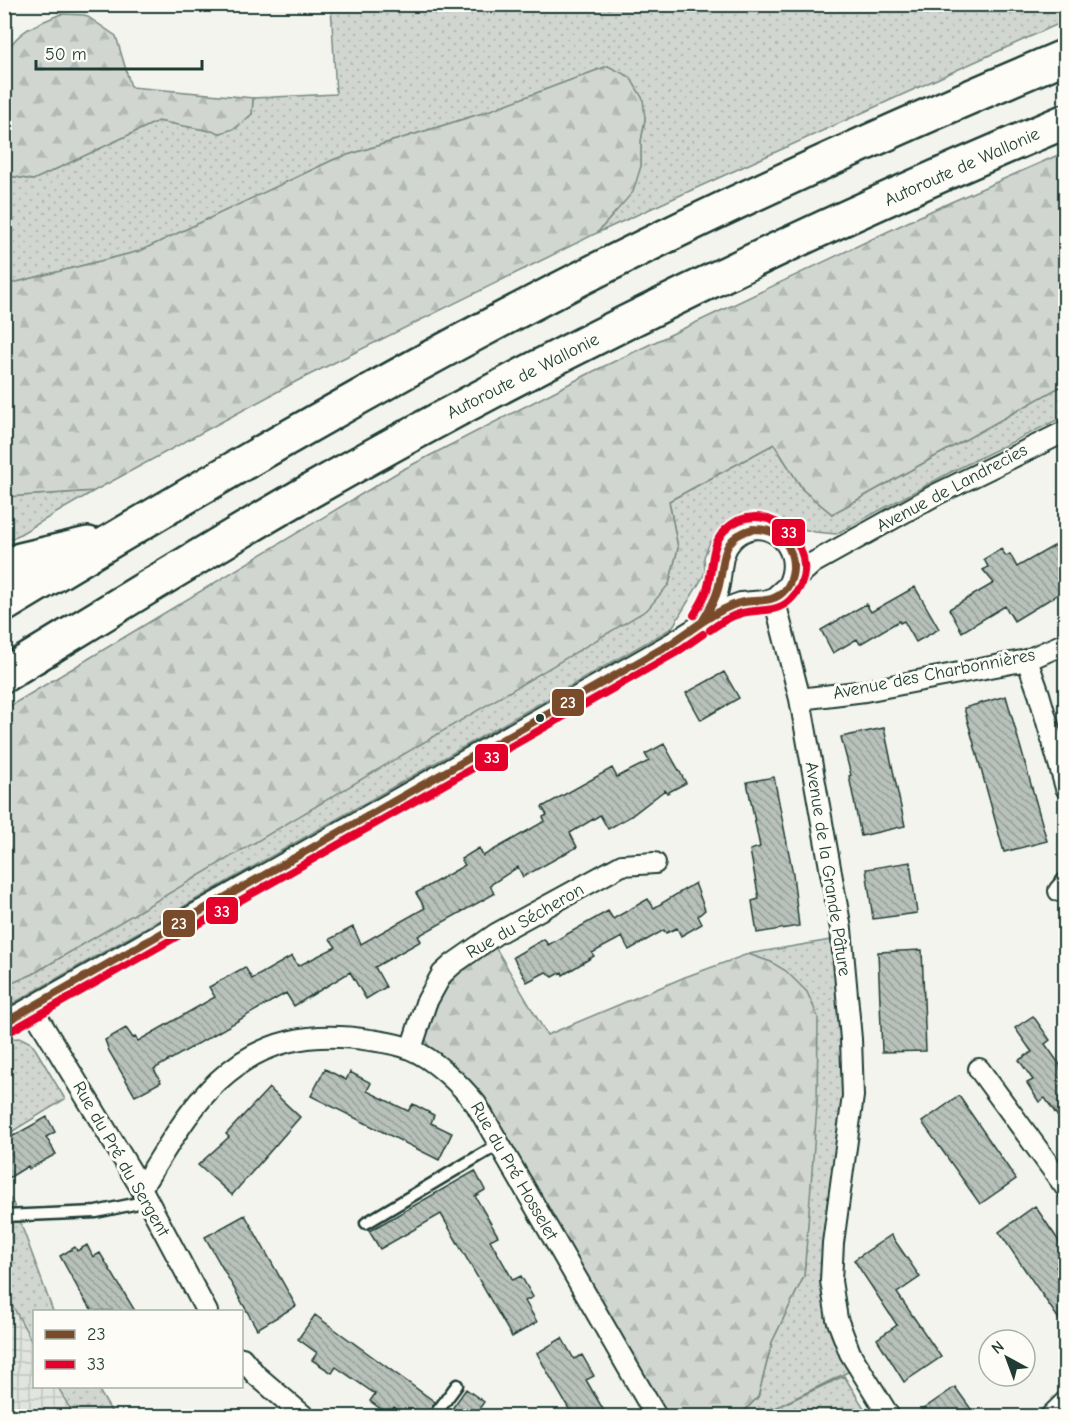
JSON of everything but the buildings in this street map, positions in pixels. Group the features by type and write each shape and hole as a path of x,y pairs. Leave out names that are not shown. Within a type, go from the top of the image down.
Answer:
{"highway":[{"path":"4,605 274,444 440,352 601,268 931,112 1065,56"},
{"name":"Autoroute de Wallonie","path":"4,675 304,494 468,404 794,242 952,169 1065,121"},
{"path":"4,569 20,560 116,537"}],"street":[{"name":"Avenue de Landrecies","path":"770,597 800,573 840,548 937,494 1065,430"},
{"path":"4,1023 662,649 730,607 770,597 789,584 793,573 792,551 786,542 777,534 765,529 742,532 732,539 725,549 722,560 718,592 701,624"},
{"path":"786,542 804,548 840,548"},
{"path":"722,572 726,583 734,593 744,599 770,597"},
{"name":"Avenue de la Grande Pâture","path":"770,597 800,699 841,929 853,1070 853,1096 833,1243 831,1281 837,1319 850,1353 889,1416"},
{"name":"Avenue des Charbonnières","path":"800,699 865,690 1027,660 1065,643"},
{"path":"1027,660 1040,694 1065,788"},
{"name":"Rue du Sécheron","path":"411,1049 426,1003 442,974 453,964 496,934 621,865 655,863"},
{"name":"Rue du Pré du Sergent","path":"32,1008 144,1194 206,1310"},
{"name":"Rue du Pré Hosselet","path":"144,1194 202,1098 218,1081 255,1054 287,1041 310,1036 361,1039 411,1049 465,1090 476,1104 656,1416"},
{"path":"979,1069 1065,1188"},
{"path":"243,1359 256,1375 304,1416"},
{"path":"1051,1416 1065,1401"}],"lane":[{"path":"366,1223 500,1144"},
{"path":"4,1216 96,1212 144,1194"},
{"path":"434,1416 457,1385"}],"shaded area":[{"path":"4,1190 14,1205 53,1310 33,1310 33,1388 98,1388 114,1416 5,1416"}],"green space":[{"path":"1053,4 1065,21 597,233 613,215 641,166 641,141 645,119 608,66 483,113 335,159 140,251 5,285 4,175 33,180 158,121 221,133 252,114 253,98 336,94 331,5"},
{"path":"61,14 85,15 116,36 131,87 253,98 252,114 236,128 221,133 158,121 33,180 5,175 5,54 22,33"},
{"path":"608,66 630,77 643,99 645,119 641,141 641,166 633,192 597,233 297,381 94,491 5,497 5,285 140,251 335,159 483,113"},
{"path":"1065,152 1065,384 832,514 803,490 774,444 669,501 678,548 669,584 647,610 33,974 5,986 5,709 400,471 594,371 933,210"},
{"path":"1065,384 1065,416 949,473 836,534 791,526 758,512 724,523 710,542 704,557 703,577 672,628 5,1008 4,986 33,974 669,584 678,548 669,501 774,444 803,490 832,514"},
{"path":"94,491 15,537 5,543 5,497"},
{"path":"843,938 851,1039 831,1281 858,1367 769,1411 844,1376 869,1416 739,1416 758,1397 772,1342 804,1276 809,1205 771,962 748,954"},
{"path":"494,945 547,1035 685,977 748,954 771,962 786,971 807,992 818,1017 817,1106 804,1276 772,1342 758,1397 739,1416 672,1416 660,1406 491,1108 466,1081 430,1051 424,1034 441,985"},
{"path":"21,1038 31,1043 65,1099 5,1136 5,1039"},
{"path":"4,1190 14,1205 53,1310 33,1310 33,1343 5,1292"},
{"path":"59,1388 98,1388 114,1416 74,1416"}],"transit line":[{"name":"33","path":"694,615 706,594 714,550 725,530 742,519 760,517 776,523 790,534 800,548 804,565 801,583 790,600 774,609 738,614 710,630"},
{"name":"23","path":"752,529 770,531 785,542 793,566 790,583 785,590 771,599 743,602 719,611 702,622 717,593 728,545 741,533 752,529"},
{"name":"23","path":"4,1023 672,643 702,622"},
{"name":"33","path":"9,1032 677,652 703,634"}]}
